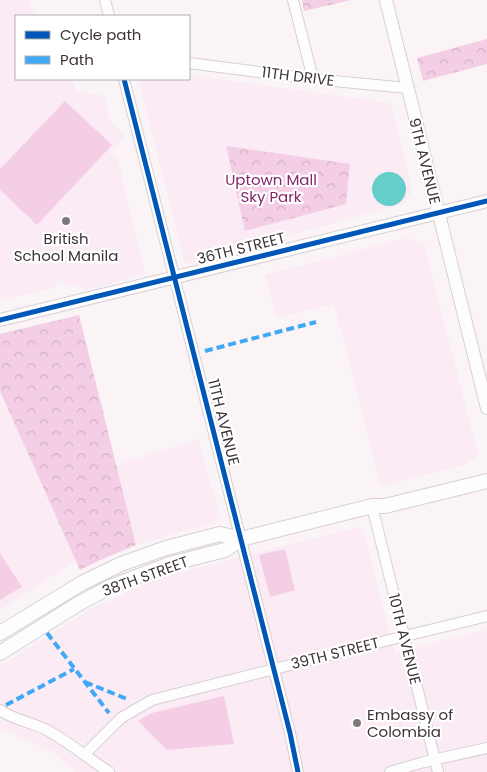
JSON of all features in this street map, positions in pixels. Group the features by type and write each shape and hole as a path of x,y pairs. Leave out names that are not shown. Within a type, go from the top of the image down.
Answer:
{"main road":[{"name":"38TH STREET","path":"372,506 383,498 487,473"},
{"name":"38TH STREET","path":"0,653 78,604 110,587 170,564 224,550 241,539 372,506 385,506 487,481"},
{"name":"38TH STREET","path":"0,633 82,583 121,564 159,550 220,534 241,539"}],"street":[{"path":"105,0 109,15"},
{"path":"293,0 313,79"},
{"name":"9TH AVENUE","path":"386,0 487,408"},
{"name":"11TH DRIVE","path":"190,62 313,79 407,88"},
{"name":"11TH AVENUE","path":"124,80 298,772"},
{"name":"36TH STREET","path":"0,320 487,201"},
{"name":"10TH AVENUE","path":"372,506 438,772"},
{"name":"39TH STREET","path":"84,756 121,718 143,704 165,696 487,616"},
{"path":"0,710 13,718 44,729 60,738 109,772"},
{"path":"390,772 487,748"}],"shaded area":[{"name":"British School Manila","path":"0,0 28,0 36,15 15,15 15,80 72,80 77,91 105,96 110,122 125,136 111,152 118,160 145,274 87,290 56,281 57,287 0,300"},
{"path":"190,75 391,103 412,191 403,204 185,264 138,80 190,80"},
{"path":"406,238 425,246 478,455 467,464 381,487 334,304 276,318 265,275"},
{"path":"0,391 76,561 0,610"},
{"path":"198,439 220,515 215,522 136,545 116,465"},
{"path":"359,527 363,530 395,653 487,630 487,772 75,772 54,752 0,729 0,666 89,610 129,591 173,574"}],"green space":[{"path":"302,0 351,0 304,11"},
{"path":"487,39 487,64 423,81 417,58"},
{"path":"65,101 112,145 37,225 0,190 0,169"},
{"name":"Uptown Mall Sky Park","path":"226,146 350,164 346,204 245,231"},
{"path":"79,315 136,545 80,570 0,391 0,334"},
{"path":"285,549 295,590 270,597 259,555"},
{"path":"0,553 22,587 0,600"},
{"path":"224,696 234,744 167,750 138,721 152,713"}],"water":[{"path":"389,172 401,177 406,189 401,201 389,206 377,201 372,189 377,177"}],"marked path":[{"path":"205,351 316,322"},
{"path":"47,633 109,713"},
{"path":"6,705 74,669"},
{"path":"85,682 127,699"}],"cycle path":[{"path":"124,80 290,733 298,772"},
{"path":"0,320 487,201"}],"place":[{"name":"British School Manila","path":"66,221"},
{"name":"Embassy of Colombia","path":"357,723"}]}
